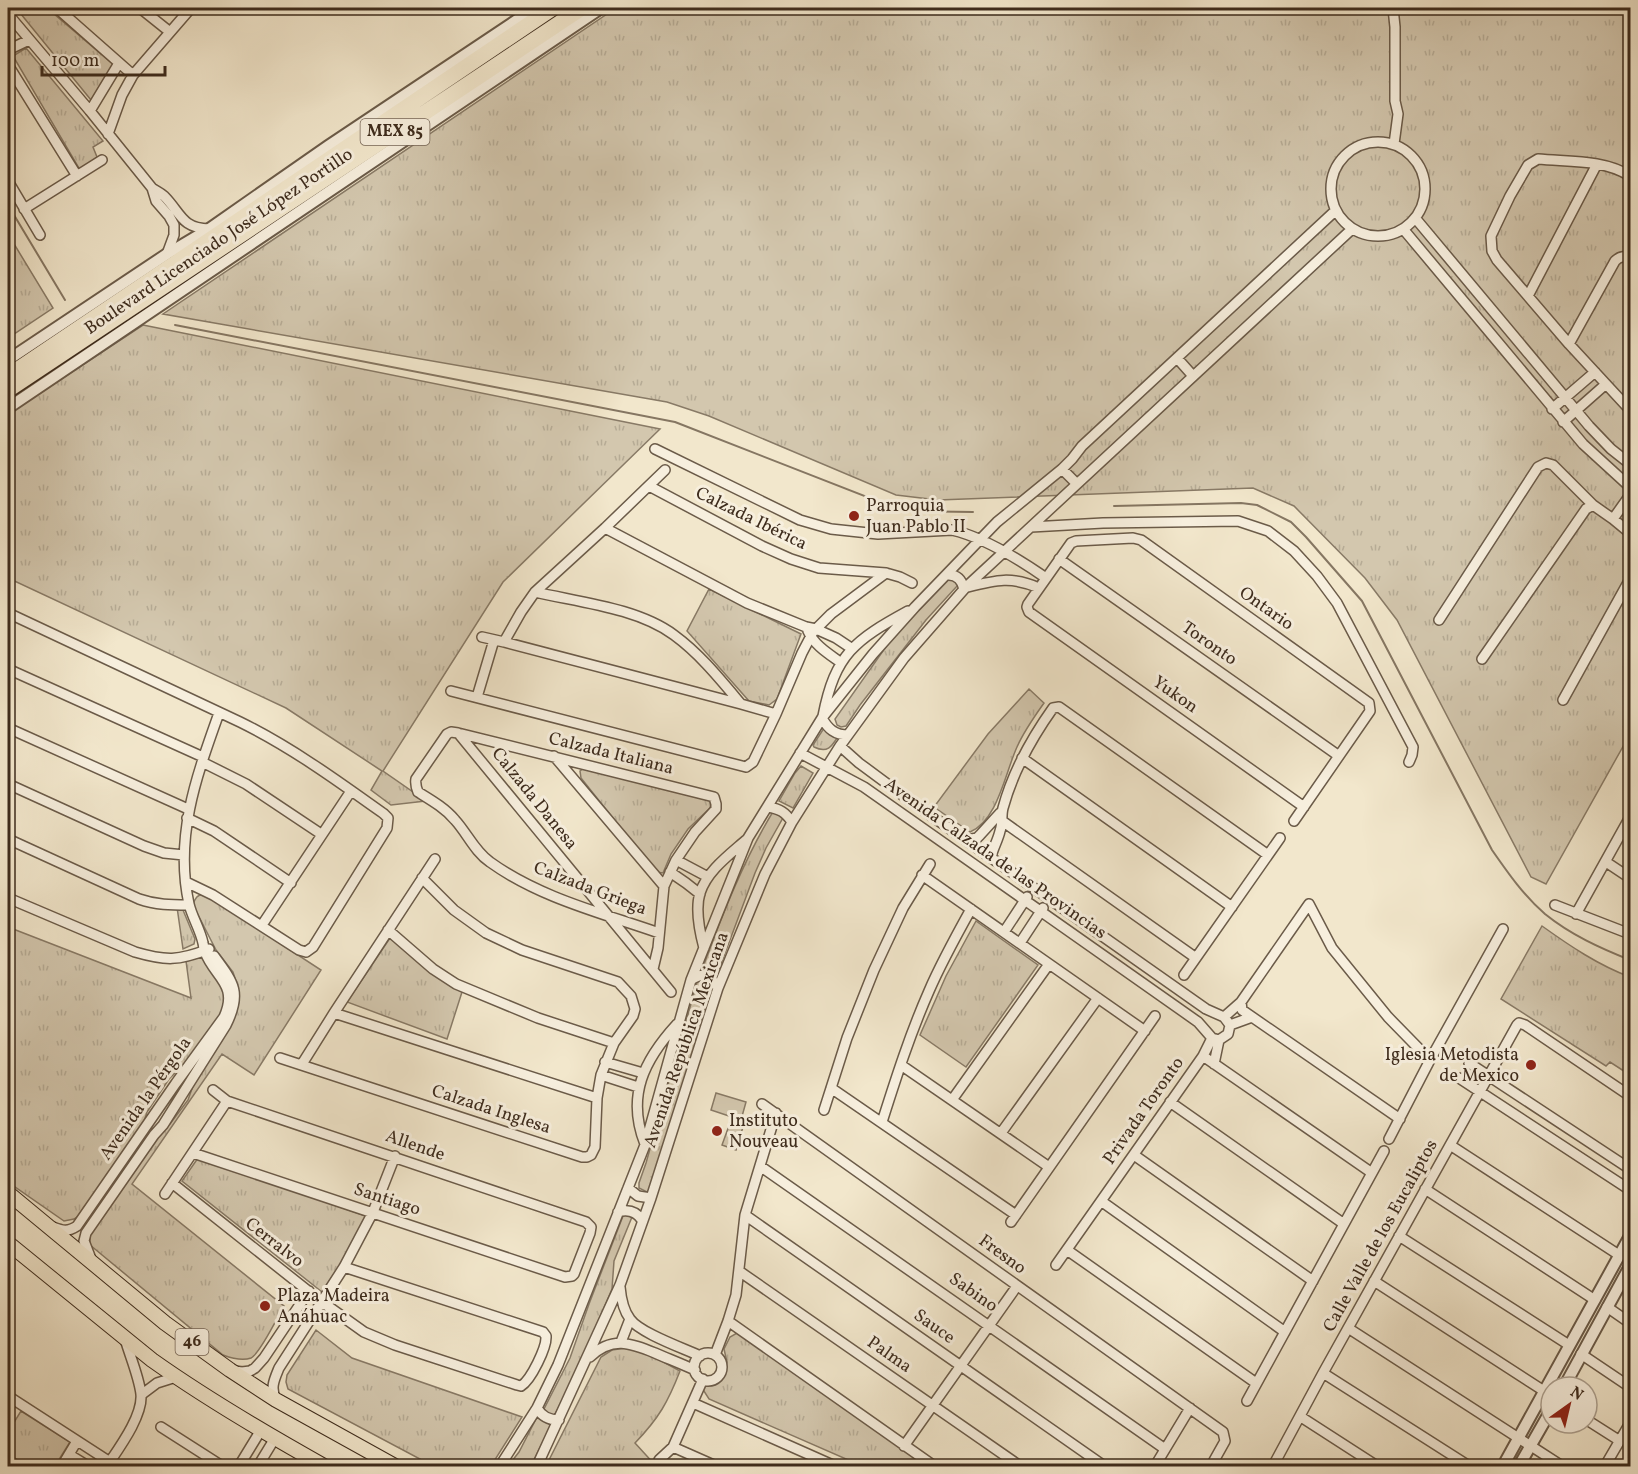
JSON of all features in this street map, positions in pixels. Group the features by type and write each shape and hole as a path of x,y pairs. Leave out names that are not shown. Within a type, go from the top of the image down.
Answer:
{"highway":[{"name":"Boulevard Licenciado José López Portillo","path":"8,376 553,8"},
{"name":"Boulevard Licenciado José López Portillo","path":"8,390 291,209 582,8"},
{"path":"311,171 328,146"}],"main road":[{"name":"46","path":"8,1193 165,1323 230,1370 383,1463 395,1467"},
{"name":"46","path":"8,1243 125,1339 176,1377 261,1431 324,1467"}],"street":[{"path":"57,8 133,75"},
{"path":"140,8 170,32"},
{"path":"108,134 122,95 133,75 191,8"},
{"name":"Boulevard Licenciado José López Portillo","path":"8,360 167,254 209,229 328,146 535,8"},
{"name":"Boulevard Licenciado José López Portillo","path":"8,408 291,209 601,8"},
{"path":"1393,8 1395,101 1398,114 1394,144"},
{"path":"8,14 11,24 29,40 179,216 188,224 209,229"},
{"path":"8,50 29,40"},
{"path":"90,111 119,63"},
{"path":"8,65 76,176"},
{"path":"1366,143 1394,144 1404,149 1418,163 1426,181 1425,201 1416,219 1404,230 1387,236 1369,236 1352,229 1335,211 1330,193 1333,175 1348,152 1366,143"},
{"path":"1630,176 1621,170 1597,164 1538,159 1532,161 1510,196 1491,236 1492,251 1497,260 1569,344 1630,410"},
{"path":"24,209 102,160"},
{"path":"1528,296 1597,164"},
{"path":"8,181 40,235"},
{"path":"153,188 156,201 174,225 174,236 167,254"},
{"name":"Avenida República Mexicana","path":"500,1467 537,1408 558,1365 645,1145 691,980 748,838 822,718 873,654 996,522 1062,469 1082,446 1335,211"},
{"path":"1416,219 1576,411 1611,448 1630,464"},
{"name":"Avenida República Mexicana","path":"537,1467 620,1285 651,1198 718,988 765,874 792,822 826,767 904,658 965,588 1352,229"},
{"path":"1404,230 1563,422 1599,460 1630,487"},
{"path":"1569,344 1615,261 1623,256 1630,260"},
{"path":"1177,358 1193,376"},
{"path":"1552,408 1595,372"},
{"path":"1563,422 1606,384"},
{"path":"655,449 800,520 831,530 878,534 952,530 980,540 1029,566 1046,578"},
{"path":"1439,620 1538,467 1546,463 1553,465 1593,505 1630,533"},
{"path":"1062,469 1077,484"},
{"path":"504,642 535,592 665,470"},
{"name":"Calzada Ibérica","path":"649,486 790,559 819,568 886,573 912,583"},
{"path":"1613,519 1630,495"},
{"path":"1482,659 1586,509 1593,505"},
{"path":"1031,527 1103,523 1238,521 1268,531 1294,551 1337,603 1413,747 1409,762"},
{"path":"605,528 747,603 806,627 826,652 840,663"},
{"name":"Ontario","path":"1059,559 1073,541 1133,538 1141,540 1366,700 1370,711 1339,756"},
{"path":"947,575 959,578 965,588 1008,580 1021,580 1039,588 1059,559"},
{"name":"Toronto","path":"1059,559 1339,756"},
{"path":"451,691 746,767 753,762 813,633 831,614 886,573"},
{"path":"1563,700 1630,579"},
{"name":"Yukon","path":"1039,588 1028,604 1027,610 1304,807"},
{"path":"535,592 626,612 649,620 673,634 703,659 741,704"},
{"name":"Avenida República Mexicana","path":"822,718 827,694 840,663 851,648 877,628 915,607"},
{"path":"8,613 277,741 388,818 387,828 313,947 306,952 186,882"},
{"path":"813,633 851,648"},
{"path":"482,638 776,714"},
{"path":"477,697 494,640"},
{"path":"8,669 202,760 246,784 321,834"},
{"path":"991,857 1000,833 1000,816 1014,775 1036,732 1053,708 1059,707 1268,855"},
{"path":"8,898 135,952 162,959 173,959 205,947 189,905 184,855 188,813 202,760 219,713"},
{"path":"822,718 826,725 839,735 848,735"},
{"path":"8,728 188,813 291,883"},
{"name":"Calzada Italiana","path":"458,733 714,797 716,809 695,832 676,860"},
{"name":"Calzada Griega","path":"458,733 447,734 415,783 418,792 445,810 488,861 515,879 548,894 659,933 664,886 676,860"},
{"name":"Calzada Danesa","path":"458,733 671,992"},
{"name":"Avenida Calzada de las Provincias","path":"840,746 881,780 1206,1009 1224,1017"},
{"name":"Avenida Calzada de las Provincias","path":"800,753 864,787 1166,999 1198,1022 1216,1039"},
{"path":"554,756 664,886"},
{"path":"1294,821 1339,756"},
{"path":"1022,758 1232,907"},
{"path":"8,784 144,846 164,853 184,855"},
{"path":"262,925 351,791"},
{"path":"768,807 782,810 792,822"},
{"path":"968,840 977,838 1000,816"},
{"path":"1000,816 1196,958"},
{"path":"1576,914 1630,818"},
{"name":"Avenida República Mexicana","path":"704,948 699,917 700,894 708,878 748,838"},
{"path":"1184,975 1280,838"},
{"path":"8,839 152,904 189,905"},
{"path":"302,1064 435,859"},
{"path":"676,860 708,878"},
{"path":"1606,862 1630,878"},
{"path":"824,1110 847,1038 874,970 903,908 930,864"},
{"path":"670,872 687,882 700,894"},
{"path":"922,875 1145,1031"},
{"name":"Calzada Inglesa","path":"280,1058 582,1157 591,1155 596,1147 597,1098 601,1075 614,1043 633,1016 635,1002 626,988 618,982 522,950 486,933 454,910 422,879"},
{"path":"1004,932 1034,887"},
{"path":"1020,944 1050,898"},
{"path":"1203,1056 1216,1039 1228,1034 1230,1025 1224,1017 1242,1006 1309,904 1332,948 1388,1017 1430,1060"},
{"path":"1555,905 1630,934"},
{"path":"882,1122 929,992 971,909"},
{"path":"1389,1138 1503,929"},
{"path":"388,930 433,969 456,984 538,1018 614,1043"},
{"path":"653,969 659,933"},
{"name":"Avenida la Pérgola","path":"40,1220 64,1231 77,1226 224,1017 228,1007 228,993 205,947"},
{"name":"Avenida la Pérgola","path":"93,1264 84,1241 86,1233 163,1125 226,1026 233,1010 235,1000 232,983 205,947"},
{"path":"952,1100 1049,964"},
{"path":"691,980 699,975 706,976 713,979 718,988"},
{"path":"1001,1133 1098,998"},
{"path":"1242,1006 1252,1017 1400,1119"},
{"path":"334,1013 597,1098"},
{"path":"831,1088 882,1122 1013,1219 1155,1016"},
{"path":"1230,1025 1252,1017"},
{"name":"Avenida República Mexicana","path":"645,1145 637,1117 638,1087 643,1073 661,1044 679,1022"},
{"name":"Calle Valle de los Eucaliptos","path":"1277,1465 1323,1373 1519,1023 1630,1096"},
{"path":"1214,1064 1216,1039"},
{"name":"Privada Toronto","path":"1056,1265 1203,1056 1372,1173"},
{"path":"605,1062 643,1073"},
{"path":"1469,1063 1630,1169"},
{"path":"901,1065 1049,1167"},
{"path":"184,1073 193,1078"},
{"path":"601,1075 638,1087"},
{"path":"1459,1078 1630,1190"},
{"path":"165,1194 227,1101 213,1090"},
{"name":"Allende","path":"227,1101 586,1222 591,1227 590,1233 572,1276"},
{"path":"1170,1102 1344,1224"},
{"name":"Fresno","path":"762,1104 1223,1432 1225,1441 1211,1467"},
{"path":"715,1355 729,1321 736,1295 745,1215 776,1113"},
{"path":"145,1128 154,1135"},
{"path":"1571,1151 1580,1136"},
{"path":"1450,1144 1619,1255"},
{"path":"1247,1401 1384,1151"},
{"name":"Santiago","path":"193,1153 565,1276 572,1276"},
{"path":"1134,1155 1313,1281"},
{"path":"276,1400 272,1388 273,1380 344,1267 373,1212 395,1156"},
{"name":"Sabino","path":"760,1166 1165,1449"},
{"name":"Cerralvo","path":"172,1183 322,1302 364,1332 394,1345 521,1386 526,1383 546,1344 546,1336 538,1329 344,1267"},
{"path":"628,1188 638,1196 651,1198"},
{"path":"1425,1189 1595,1300"},
{"path":"1101,1201 1285,1332"},
{"path":"618,1212 629,1210 642,1220"},
{"name":"Sauce","path":"745,1215 1104,1467"},
{"path":"1399,1236 1569,1345"},
{"path":"1553,1375 1630,1236"},
{"path":"1067,1250 1256,1383"},
{"path":"1570,1375 1630,1266"},
{"name":"Palma","path":"740,1271 1020,1467"},
{"path":"1374,1281 1539,1388"},
{"path":"620,1285 623,1304 630,1319 640,1328 700,1356"},
{"path":"904,1446 1017,1286"},
{"path":"230,1370 242,1372 255,1368 286,1327 309,1291"},
{"path":"1607,1307 1630,1323"},
{"path":"621,1342 630,1319"},
{"path":"729,1321 934,1467"},
{"path":"286,1327 300,1336"},
{"path":"1348,1328 1562,1467"},
{"path":"643,1348 648,1332"},
{"path":"8,1396 109,1464 129,1432 141,1395 125,1339"},
{"path":"586,1361 600,1348 621,1342 643,1348 695,1370"},
{"path":"1581,1354 1630,1387"},
{"path":"715,1355 721,1361 722,1370 717,1378 703,1379 697,1374 695,1364 700,1356 715,1355"},
{"path":"264,1358 279,1368"},
{"path":"1323,1373 1468,1467"},
{"path":"141,1395 157,1383 176,1377"},
{"path":"659,1460 673,1447 703,1379"},
{"path":"1503,1467 1539,1400"},
{"path":"693,1403 835,1467"},
{"path":"537,1408 548,1419 559,1420"},
{"path":"1155,1467 1190,1408"},
{"path":"1300,1417 1377,1467"},
{"path":"1605,1467 1630,1423"},
{"path":"161,1427 222,1467"},
{"path":"1599,1428 1620,1441"},
{"path":"239,1467 261,1431"},
{"path":"1519,1467 1539,1432"},
{"path":"258,1467 275,1438"},
{"path":"62,1467 77,1441"},
{"path":"673,1447 716,1467"},
{"path":"70,1455 88,1467"},
{"path":"8,1461 16,1467"}],"green space":[{"path":"16,8 47,8 115,66 91,100"},
{"path":"616,8 1630,8 1630,734 1546,884 1531,877 1397,620 1365,578 1294,506 1253,488 938,500 896,495 709,416 667,402 163,314"},
{"path":"26,48 103,141 93,147 97,157 80,170 13,56"},
{"path":"8,234 53,308 8,338"},
{"path":"143,325 660,429 503,582 383,771 426,801 391,805 371,790 382,771 286,708 8,578 8,414"},
{"path":"952,577 958,581 958,585 926,620 846,726 837,725 835,719 890,641"},
{"path":"709,589 801,634 777,699 769,705 749,701 687,631"},
{"path":"1029,689 1044,703 1020,741 994,807 980,826 970,832 934,807 988,734"},
{"path":"826,725 839,735 832,745 823,750 813,745"},
{"path":"801,766 813,773 793,808 779,801"},
{"path":"584,768 708,798 711,803 710,808 688,829 671,854 663,873 656,872 581,778 580,771"},
{"path":"774,810 784,816 755,873 718,972 715,973 709,967 703,967 744,867"},
{"path":"204,894 321,970 254,1075 222,1054 132,1184 284,1306 259,1350 251,1358 244,1359 223,1355 90,1245 90,1228 159,1132 170,1124 188,1100 198,1072 236,1013 239,1002 238,988 233,972 216,950 193,905 197,897"},
{"path":"177,907 183,910 195,939 194,944 183,949"},
{"path":"976,921 1038,965 966,1067 920,1035 946,976"},
{"path":"1542,926 1595,961 1630,977 1630,1075 1610,1062 1606,1066 1501,999"},
{"path":"8,927 191,998 186,961 200,955 214,971 224,990 222,1013 188,1060 169,1079 147,1112 142,1128 83,1213 74,1219 64,1221 8,1182"},
{"path":"390,938 438,977 462,992 447,1039 347,1002"},
{"path":"702,976 711,983 687,1077 650,1190 647,1192 639,1188 639,1183 698,979"},
{"path":"716,1093 746,1102 741,1120 711,1110"},
{"path":"730,1123 743,1127 736,1150 722,1145"},
{"path":"198,1158 366,1216 352,1245 322,1292 182,1181"},
{"path":"626,1214 632,1217 614,1261 612,1289 572,1382 552,1416 544,1409 570,1358 623,1216"},
{"path":"316,1330 352,1358 522,1417 491,1466 433,1466 288,1389 287,1375"},
{"path":"737,1333 930,1466 862,1466 709,1399 702,1388 719,1379 727,1362 724,1349 730,1337"},
{"path":"626,1348 645,1352 680,1371 662,1409 635,1443 656,1466 546,1466 601,1357 612,1350"},
{"path":"21,1411 70,1442 55,1466 27,1466 8,1454 8,1432"},
{"path":"537,1417 551,1425 531,1466 508,1466 519,1452"}],"waterway":[{"path":"8,205 65,300"},
{"path":"175,325 675,422 903,511 973,512"},
{"path":"1114,506 1241,503 1257,505 1291,522 1362,601 1492,850 1517,884 1537,907 1575,935 1630,960"}],"place":[{"name":"Parroquia Juan Pablo II","path":"854,516"},
{"name":"Iglesia Metodista de Mexico","path":"1531,1065"},
{"name":"Instituto Nouveau","path":"717,1131"},
{"name":"Plaza Madeira Anáhuac","path":"265,1306"}]}
